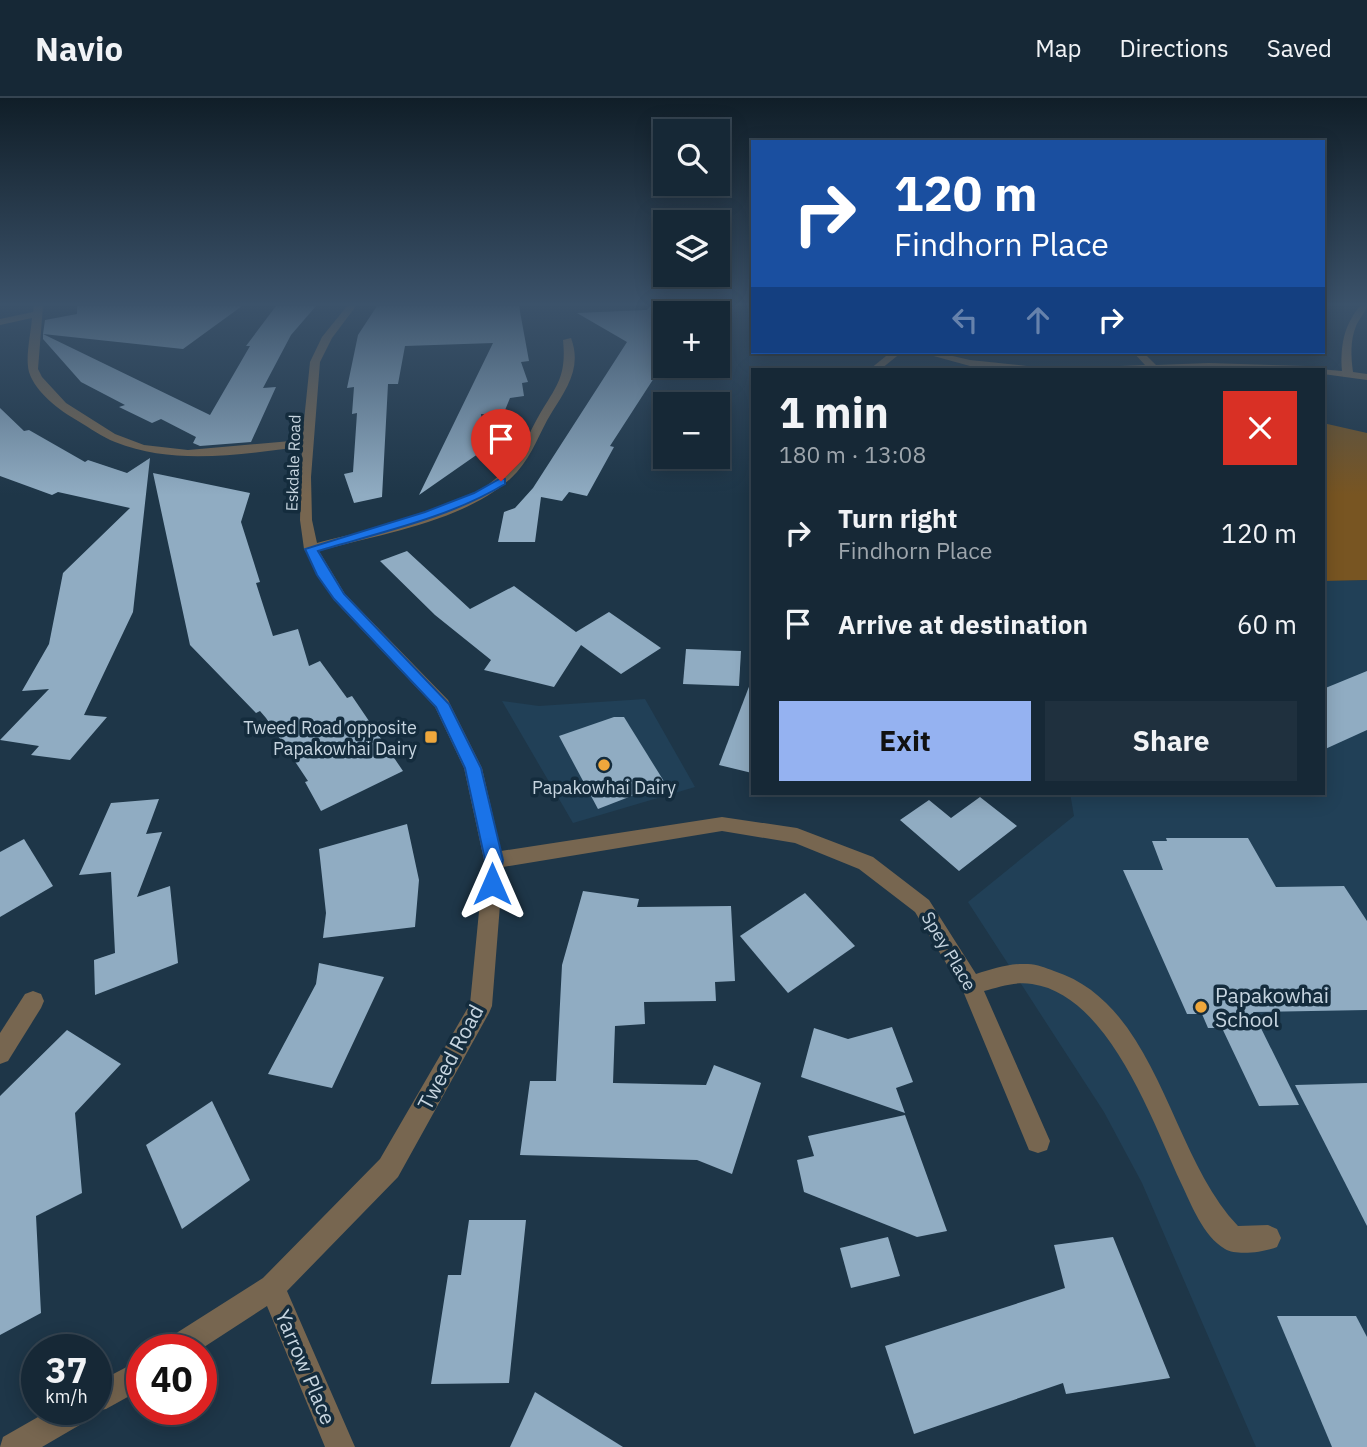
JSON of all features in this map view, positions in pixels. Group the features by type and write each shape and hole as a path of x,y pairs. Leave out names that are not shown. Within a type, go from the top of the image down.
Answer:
{"street":[{"path":"33,369 36,378 71,414 118,440 150,448 192,453 307,443"},
{"name":"Eskdale Road","path":"311,549 306,520 307,443 314,369"},
{"path":"311,549 430,514 478,496 501,481 535,438 541,421 569,377 570,369"},
{"path":"1348,369 1348,374"},
{"path":"1325,371 1367,377"},
{"name":"Tweed Road","path":"200,1334 272,1287 388,1168 481,1006 494,860 473,768 442,704 339,597 323,575 311,549"},
{"name":"Spey Place","path":"494,860 722,824 797,836 866,863 922,905 971,985 1038,1141"},
{"path":"971,985 1032,973 1059,979 1079,992 1093,1005 1130,1052 1190,1177 1213,1218 1232,1239 1268,1238"},
{"path":"0,1053 33,1001"},
{"name":"Yarrow Place","path":"272,1287 340,1447"},
{"path":"13,1447 52,1425"}],"shaded area":[{"path":"1325,423 1367,433 1367,580 1325,581"},
{"name":"Papakowhai School","path":"1367,580 1367,1447 1256,1447 1142,1183 1104,1112 968,902 1074,816 1070,795 1325,795 1325,581"},
{"path":"645,699 695,787 573,823 502,701 539,706"}],"building":[{"path":"69,369 115,369 210,415 237,369 273,369 263,388 276,387 251,442 200,446 193,443 196,437 161,419 152,423 119,407 125,405 81,382"},
{"path":"351,369 401,369 398,384 388,384 382,497 354,503 344,474 353,472 357,413 352,414 354,387 347,388"},
{"path":"480,369 523,369 528,382 522,383 524,396 510,398 503,415 481,414 485,449 419,495"},
{"path":"610,369 653,369 654,378 610,446 614,447 587,496 569,492 562,501 541,497 535,542 498,542 504,512 515,508 533,488"},
{"path":"0,408 24,431 29,430 85,462 88,460 127,473 150,458 133,612 84,715 107,717 70,760 31,755 39,746 0,740 49,689 22,691 49,644 63,573 130,508 58,492 52,495 0,476"},
{"path":"153,473 250,493 241,522 273,636 298,629 309,666 320,661 347,698 352,696 403,771 321,811 305,782 308,781 266,718 260,711 256,713 190,645"},
{"path":"407,551 470,609 514,586 576,632 609,612 661,648 621,674 581,645 554,687 484,670 491,660 435,615 380,561"},
{"path":"686,649 741,651 739,686 683,684"},
{"path":"1367,671 1367,730 1325,749 1325,688"},
{"path":"750,684 751,773 719,765"},
{"path":"614,717 624,717 665,783 598,809 559,736"},
{"path":"980,797 1017,826 959,871 900,820 929,800 951,818"},
{"path":"159,799 146,834 162,832 137,897 170,886 178,963 95,995 94,960 115,953 111,872 79,875 111,803"},
{"path":"407,824 419,880 415,927 323,938 326,913 319,849"},
{"path":"1166,838 1248,838 1276,887 1344,886 1367,921 1367,1010 1253,1012 1299,1105 1259,1106 1222,1028 1208,1028 1202,1014 1187,1014 1123,870 1163,870 1152,841 1167,841"},
{"path":"24,839 53,886 0,917 0,852"},
{"path":"583,891 639,899 637,907 731,906 735,981 715,982 716,1001 644,1002 645,1024 615,1026 613,1083 706,1085 714,1065 761,1083 732,1174 697,1160 520,1155 530,1081 556,1081 562,965"},
{"path":"805,893 855,946 788,993 740,936"},
{"path":"319,963 384,977 332,1088 268,1074 316,984"},
{"path":"892,1027 913,1082 896,1088 905,1113 801,1077 814,1028 848,1039"},
{"path":"67,1030 121,1064 75,1113 82,1193 36,1216 41,1313 0,1335 0,1096"},
{"path":"1367,1083 1367,1226 1295,1085"},
{"path":"212,1101 250,1180 182,1229 146,1145"},
{"path":"905,1115 947,1231 917,1237 804,1192 797,1160 814,1156 808,1136"},
{"path":"469,1220 526,1220 509,1383 431,1384 448,1275 461,1275"},
{"path":"888,1237 900,1276 851,1288 840,1248"},
{"path":"1113,1237 1170,1378 1066,1394 1063,1383 914,1434 885,1346 1065,1288 1054,1245"},
{"path":"1277,1316 1356,1316 1367,1337 1367,1447 1332,1447"},
{"path":"535,1392 623,1447 510,1447"}],"place":[{"name":"Tweed Road opposite Papakowhai Dairy","path":"431,737"},
{"name":"Papakowhai Dairy","path":"604,765"},
{"name":"Papakowhai School","path":"1201,1007"}],"route":[{"path":"492,884 494,860 473,768 442,704 339,597 323,575 311,549 430,514 478,496 501,481"}]}
